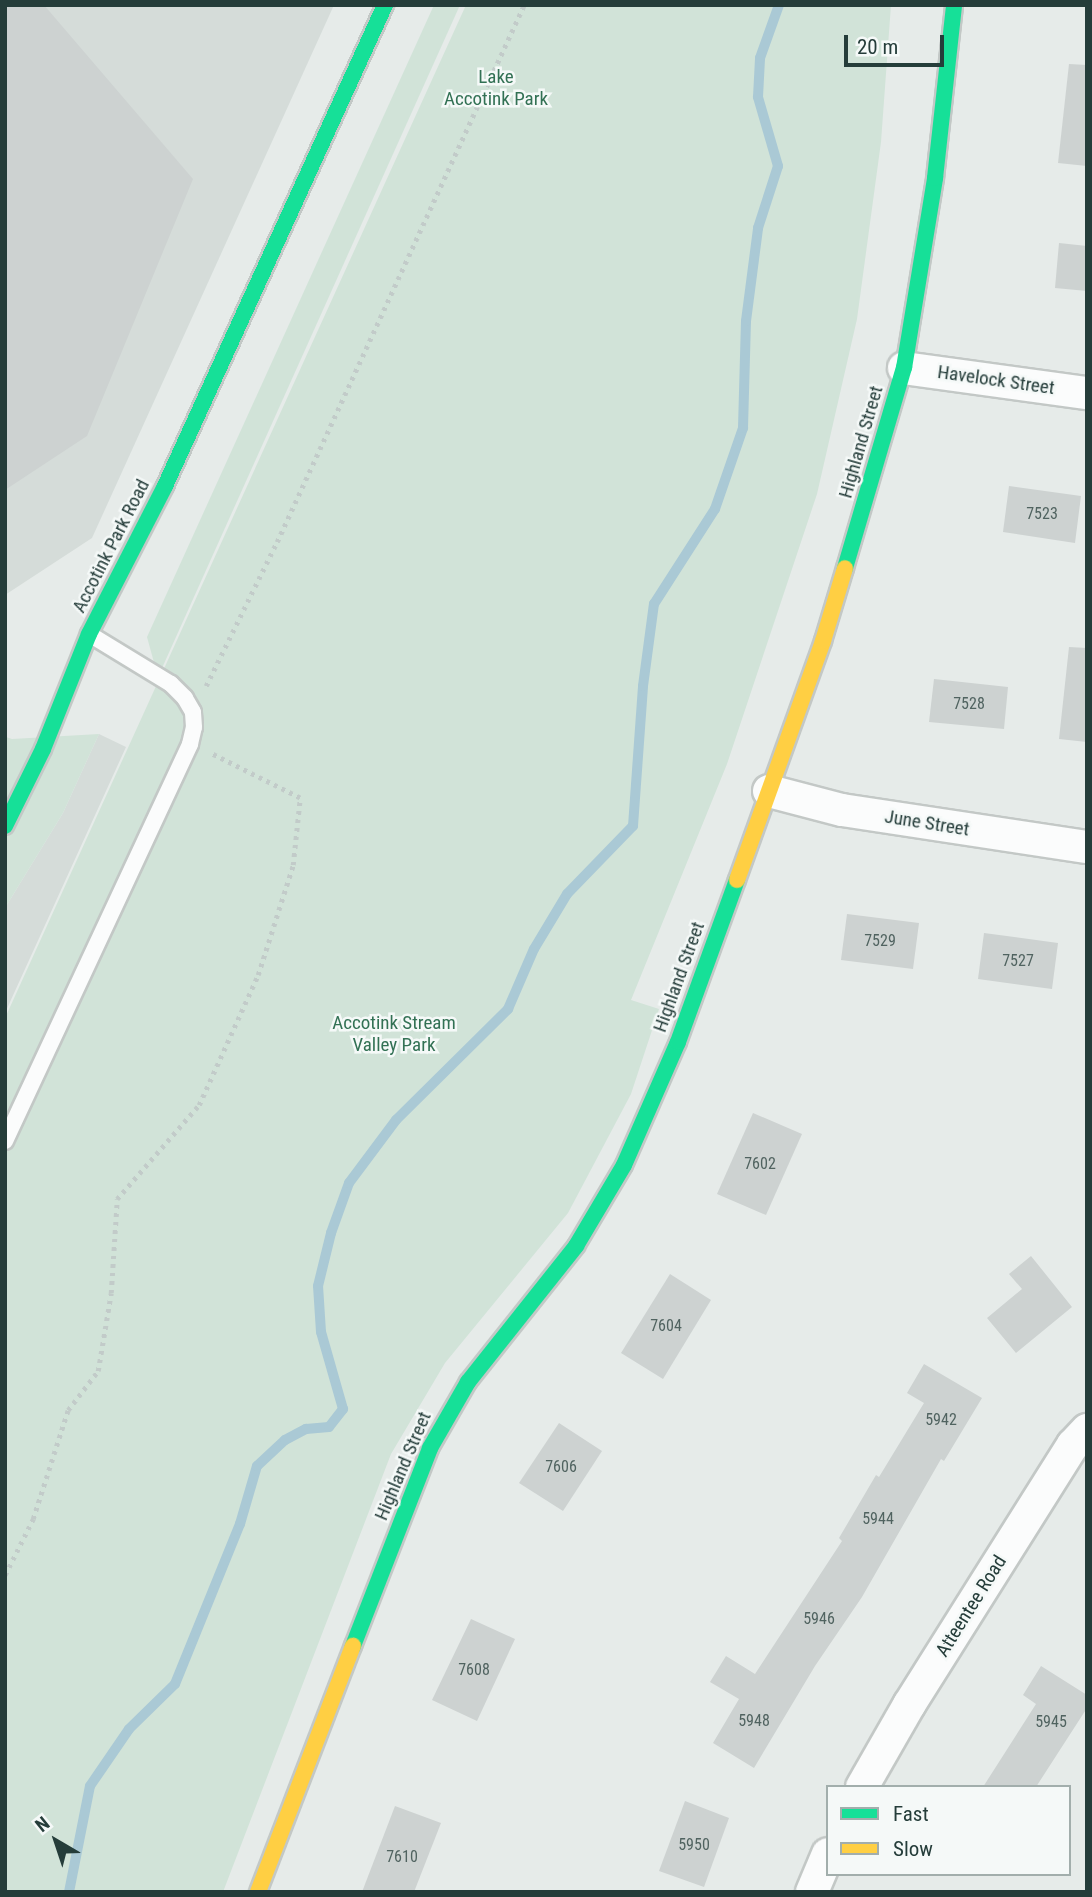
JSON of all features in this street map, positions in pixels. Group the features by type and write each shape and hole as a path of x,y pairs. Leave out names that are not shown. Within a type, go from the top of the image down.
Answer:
{"street":[{"name":"Accotink Park Road","path":"89,634 171,474 385,5"},
{"name":"Highland Street","path":"258,1892 430,1448 468,1382 576,1246 624,1165 678,1042 827,629 904,368 936,178 954,5"},
{"name":"Havelock Street","path":"904,368 1087,393"},
{"path":"5,826 43,749 89,634"},
{"name":"June Street","path":"769,791 842,810 1087,847"},
{"name":"Atteentee Road","path":"863,1785 916,1694 1073,1445 1087,1430"},
{"path":"812,1892 826,1859"}],"lane":[{"name":"Accotink Park Road","path":"89,634 171,684 186,698 193,712"},
{"path":"5,1141 190,744 194,727 193,712"}],"path":[{"path":"193,712 277,542 524,5"},
{"path":"5,1575 33,1519 68,1410 98,1371 111,1293 117,1199 199,1105 258,975 293,865 300,797 190,744"}],"shaded area":[{"path":"5,5 334,5 92,538 5,595"},
{"path":"99,734 126,747 5,1013 5,908 63,813"}],"green space":[{"path":"434,5 460,5 158,677 147,637"},
{"name":"Accotink Stream Valley Park","path":"466,5 891,5 881,142 857,319 817,494 727,764 631,1000 659,1009 631,1094 568,1213 445,1363 391,1454 223,1892 5,1892 5,1018"},
{"path":"99,734 63,813 5,908 6,737 12,739"}],"building":[{"path":"5,5 44,5 193,179 87,436 5,490"},
{"path":"1069,64 1087,65 1087,166 1058,163"},
{"path":"1059,243 1087,246 1087,291 1055,288"},
{"path":"1009,486 1081,496 1075,543 1003,532"},
{"path":"1069,647 1087,648 1087,742 1059,739"},
{"path":"934,679 1008,687 1004,729 929,722"},
{"path":"847,914 919,923 913,969 841,960"},
{"path":"984,933 1058,943 1052,989 978,979"},
{"path":"753,1113 802,1134 766,1215 717,1194"},
{"path":"1031,1256 1072,1307 1016,1353 987,1318 1022,1289 1009,1274"},
{"path":"670,1274 711,1300 663,1379 621,1353"},
{"path":"924,1364 982,1398 944,1461 941,1459 862,1597 815,1666 754,1768 713,1743 739,1699 710,1682 726,1656 755,1674 842,1541 839,1538 876,1475 879,1477 924,1403 907,1393"},
{"path":"559,1423 602,1451 563,1511 519,1483"},
{"path":"471,1619 515,1639 477,1721 432,1700"},
{"path":"1041,1666 1087,1695 1087,1708 1037,1785 984,1785 1036,1704 1023,1695"},
{"path":"685,1801 729,1818 704,1887 659,1871"},
{"path":"395,1806 441,1823 414,1892 362,1892"}],"waterway":[{"path":"69,1892 90,1786 129,1729 175,1684 240,1524 257,1466 285,1440 306,1429 329,1427 343,1409 321,1332 318,1286 331,1233 349,1183 396,1120 508,1009 534,949 567,894 633,826 643,686 654,604 715,509 743,428 746,321 758,228 778,166 758,97 760,58 779,5"}],"traffic: fast":[{"path":"5,826 43,749 89,634 165,486 385,5"},
{"path":"845,568 904,368 935,178 954,5"},
{"path":"353,1646 430,1448 468,1382 576,1246 624,1165 678,1042 737,880"}],"traffic: slow":[{"path":"737,880 823,641 845,568"},
{"path":"258,1892 353,1646"}],"park label":[{"name":"Lake Accotink Park","path":"496,88"}]}
